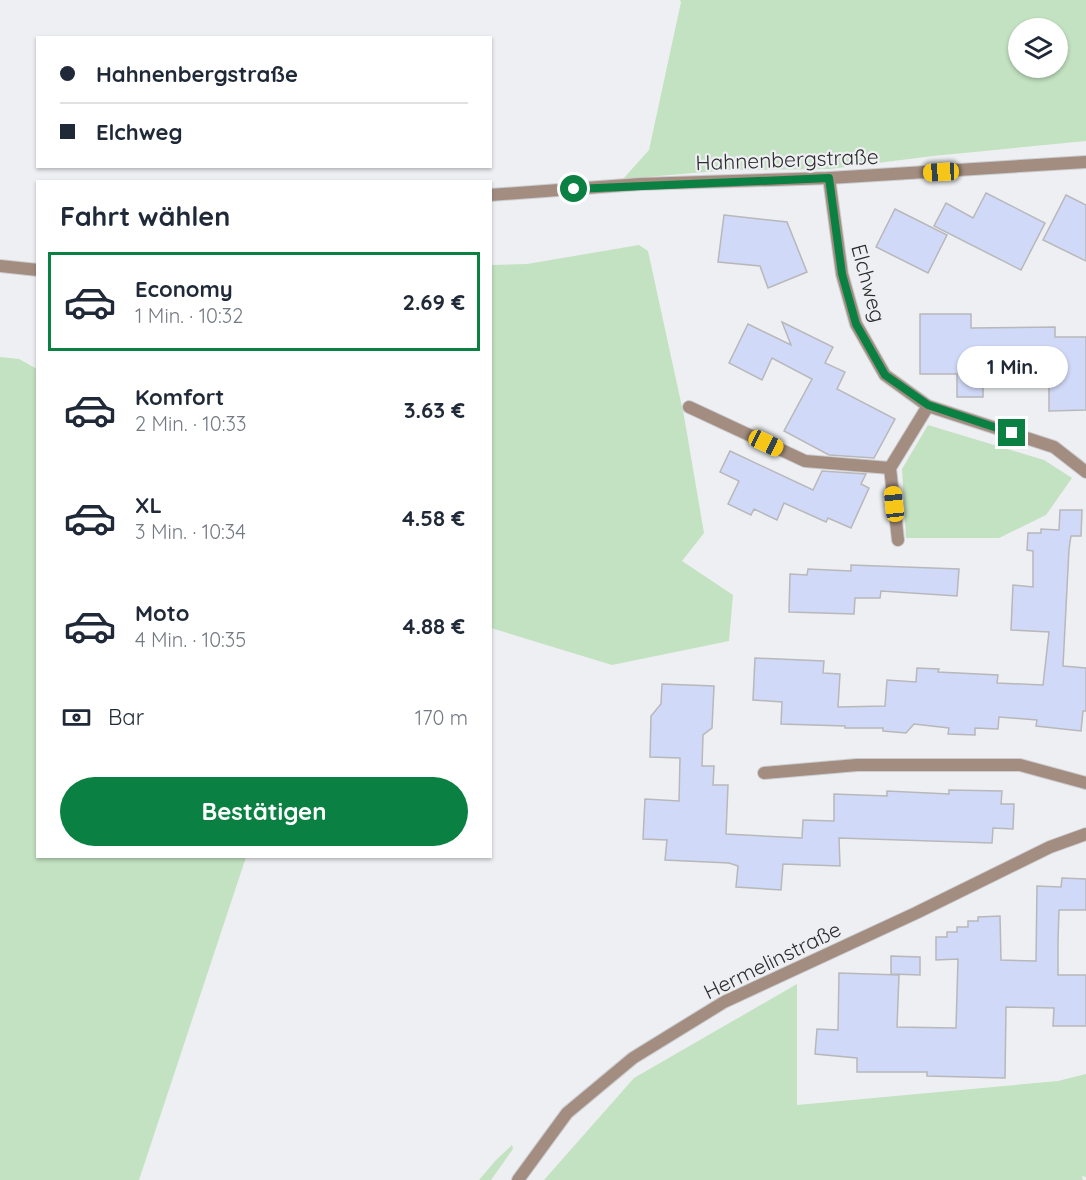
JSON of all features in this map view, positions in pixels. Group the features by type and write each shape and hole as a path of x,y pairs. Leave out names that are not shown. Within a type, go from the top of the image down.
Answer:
{"street":[{"name":"Hahnenbergstraße","path":"492,195 640,184 829,178 1086,162"},
{"name":"Elchweg","path":"829,178 842,274 856,324 885,375 928,405 1054,447 1086,472"},
{"path":"0,266 36,270"},
{"path":"898,540 890,468 928,405"},
{"path":"689,407 805,461 890,468"},
{"path":"764,773 856,765 1020,765 1086,783"},
{"name":"Hermelinstraße","path":"518,1180 567,1113 633,1058 724,1002 916,913 1050,847 1086,834"}],"green space":[{"path":"680,0 1086,0 1086,141 830,169 729,170 623,179 649,150"},
{"path":"639,245 648,251 684,416 704,533 682,561 733,595 729,641 612,665 492,628 492,265 527,264"},
{"path":"0,357 19,359 36,368 36,858 246,858 139,1180 0,1180"},
{"path":"928,425 1044,460 1072,478 1046,515 999,538 906,538 902,469"},
{"path":"797,984 797,1105 1058,1081 1086,1074 1086,1177 1082,1176 1083,1180 544,1180 634,1078"},
{"path":"512,1145 513,1149 491,1180 479,1180 496,1160"}],"building":[{"path":"986,193 1045,223 1021,270 934,226 946,203 973,218"},
{"path":"1066,195 1086,205 1086,261 1043,240"},
{"path":"895,209 947,235 928,273 876,247"},
{"path":"724,215 787,222 807,272 768,288 760,266 718,262"},
{"path":"920,314 971,314 971,328 1055,327 1055,337 1086,337 1086,410 1049,411 1049,386 983,386 983,397 957,397 957,374 920,374"},
{"path":"782,322 833,347 825,363 845,372 837,389 895,419 874,458 829,455 784,431 812,379 772,358 762,380 729,363 748,324 791,345"},
{"path":"730,451 813,490 822,471 866,474 861,484 869,488 851,528 828,518 826,522 784,503 777,520 754,509 751,515 728,504 739,481 720,472"},
{"path":"1060,510 1082,510 1081,536 1071,536 1069,549 1063,666 1086,668 1086,711 1083,711 1081,731 1036,726 1037,720 999,717 998,729 975,728 975,735 948,734 949,728 914,724 906,733 883,731 883,728 781,724 782,702 753,700 755,658 824,661 823,673 840,674 838,707 885,706 887,680 916,682 917,668 939,669 938,672 998,675 997,683 1043,685 1049,632 1011,630 1013,585 1033,587 1033,551 1027,550 1028,533 1041,533 1041,529 1059,530"},
{"path":"851,565 959,569 957,596 881,591 880,598 855,598 854,614 789,612 790,574 807,575 808,569 851,571"},
{"path":"662,684 714,686 712,728 703,735 702,766 714,766 713,785 728,785 726,834 802,838 803,820 834,821 834,794 887,796 887,791 949,794 949,790 1002,791 1001,804 1014,804 1013,829 993,828 992,843 839,838 840,866 783,864 781,890 736,887 738,866 729,863 665,860 667,840 643,839 645,799 679,801 680,758 650,757 651,716 661,704"},
{"path":"1062,878 1086,879 1086,910 1059,910 1058,975 1086,975 1086,1026 1053,1026 1054,1008 1006,1007 1005,1078 927,1076 927,1072 857,1072 857,1058 815,1054 817,1029 838,1030 839,973 899,975 897,1027 956,1028 958,959 936,960 936,937 947,937 947,932 957,932 957,927 968,927 968,921 978,921 978,917 1000,916 1001,960 1036,961 1037,886 1061,887"},
{"path":"891,956 920,957 920,975 891,974"}],"route":[{"path":"574,189 640,184 829,178 842,274 856,324 885,375 928,405 1012,433"}]}
